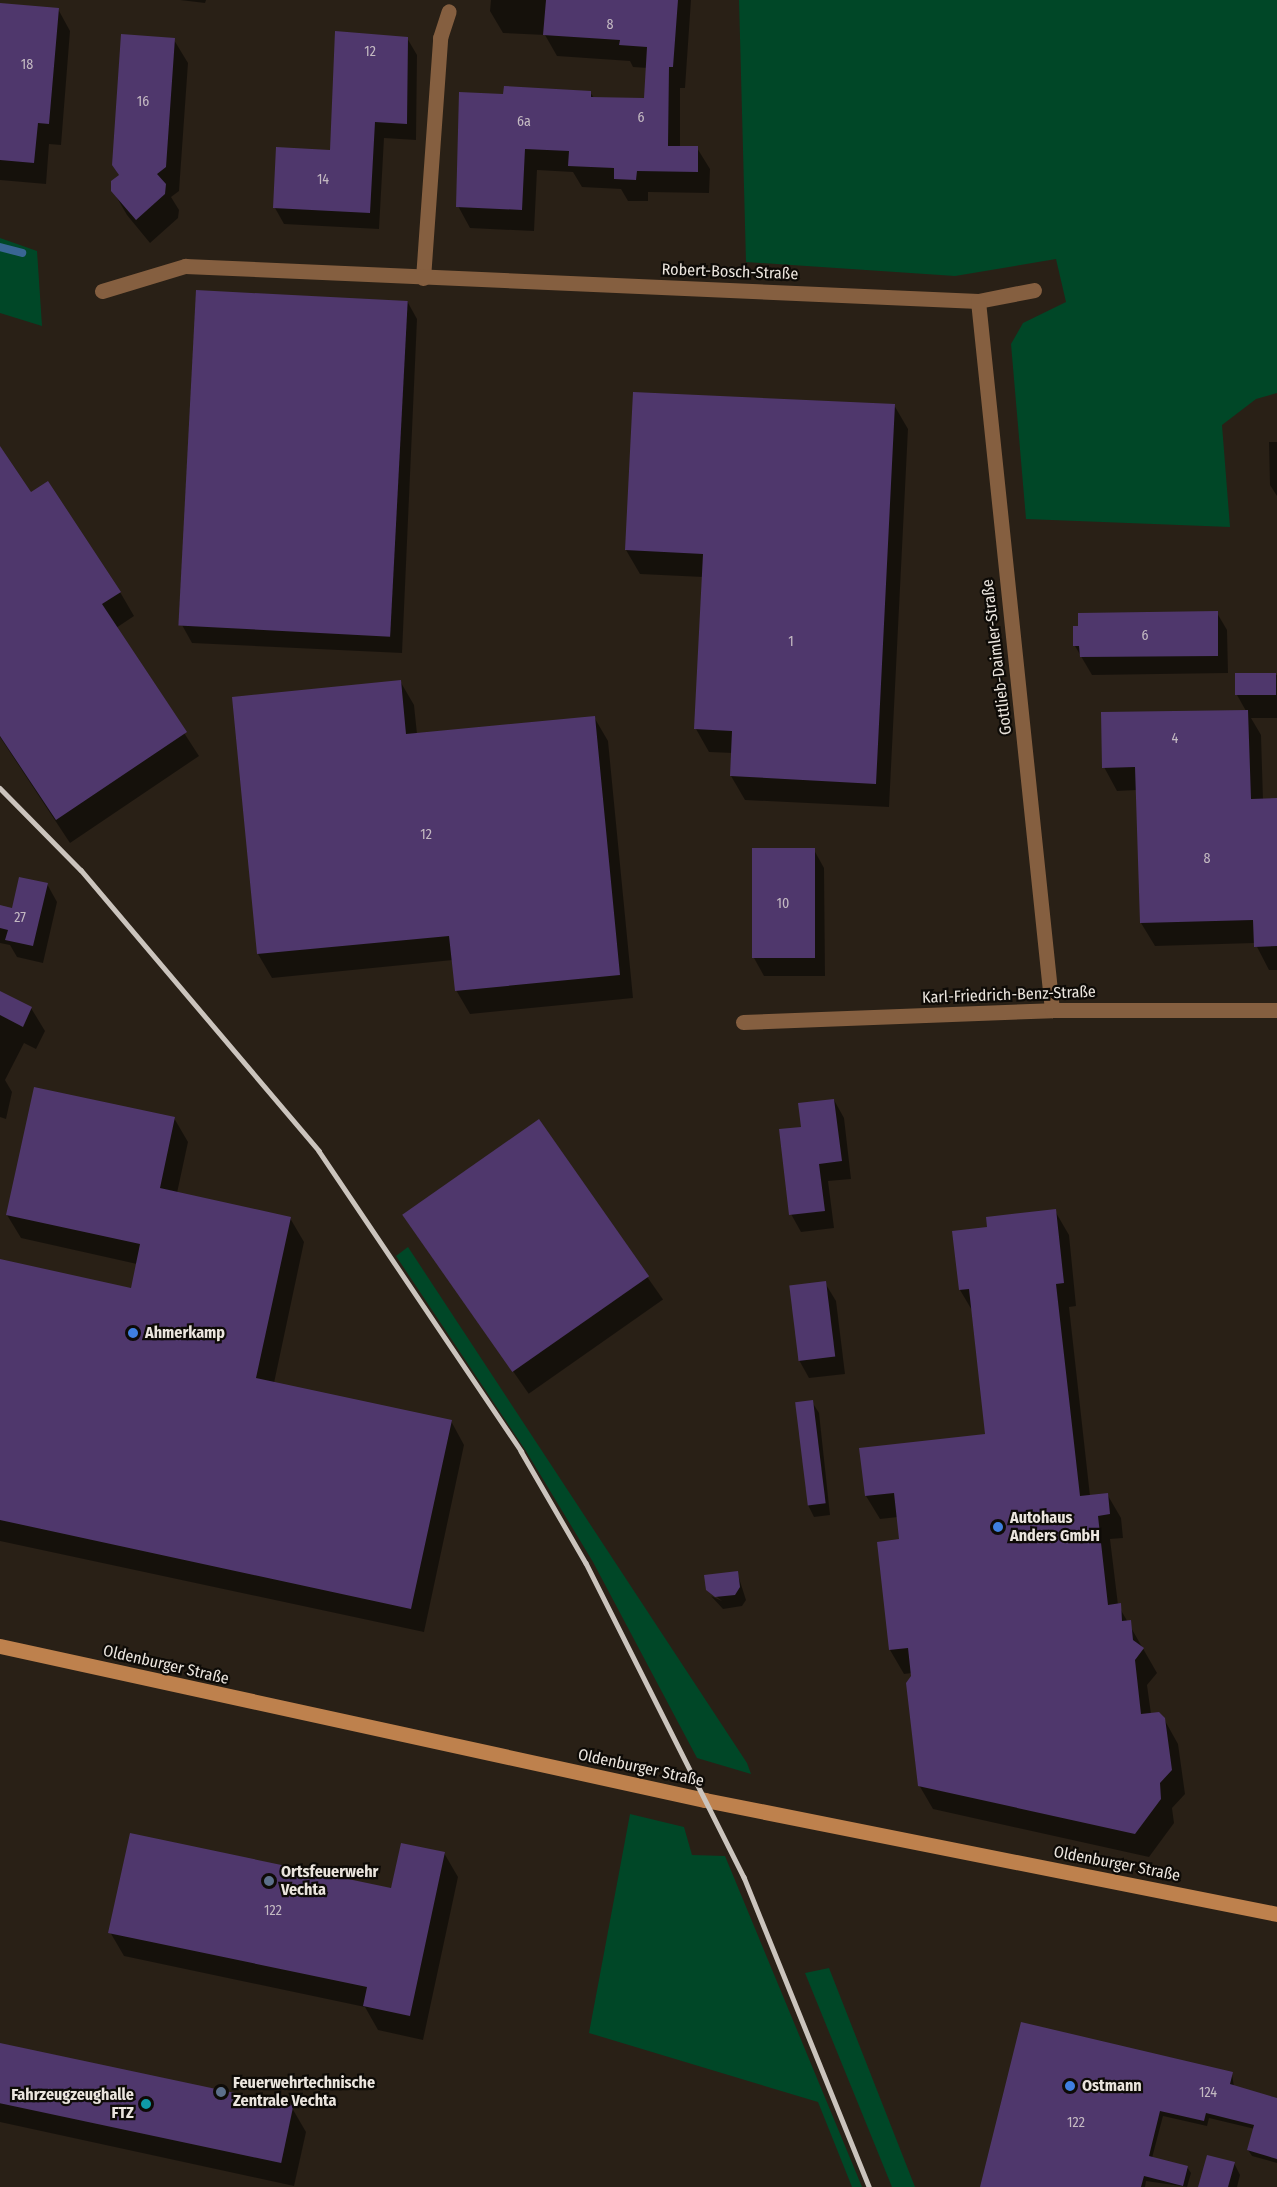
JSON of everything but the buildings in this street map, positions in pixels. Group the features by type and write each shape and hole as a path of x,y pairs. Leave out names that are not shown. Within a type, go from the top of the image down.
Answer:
{"main road":[{"name":"Oldenburger Straße","path":"0,1646 694,1797 1277,1914"}],"street":[{"path":"423,278 440,38 449,11"},
{"name":"Robert-Bosch-Straße","path":"102,291 185,266 978,301 1034,290"},
{"name":"Gottlieb-Daimler-Straße","path":"978,301 1052,1010"},
{"name":"Karl-Friedrich-Benz-Straße","path":"743,1022 1052,1010 1277,1010"}],"green space":[{"path":"739,0 1277,0 1277,393 1256,399 1222,425 1230,527 1026,519 1011,344 1023,323 1066,302 1056,259 955,276 746,262"},
{"path":"0,238 37,251 42,326 0,313"},
{"path":"408,1247 747,1763 751,1774 697,1758 593,1562 526,1451 396,1256"},
{"path":"630,1814 684,1827 692,1855 725,1856 862,2187 852,2187 818,2102 589,2033"},
{"path":"829,1968 915,2187 892,2187 805,1973"}],"waterway":[{"path":"0,247 22,253"}],"railway":[{"path":"0,788 81,870 319,1151 521,1451 586,1563 744,1877 869,2187"}],"place":[{"name":"Ahmerkamp","path":"133,1333"},
{"name":"Autohaus Anders GmbH","path":"998,1527"},
{"name":"Ortsfeuerwehr Vechta","path":"269,1881"},
{"name":"Ostmann","path":"1070,2086"},
{"name":"Feuerwehrtechnische Zentrale Vechta","path":"221,2092"},
{"name":"Fahrzeugzeughalle FTZ","path":"146,2104"}]}
